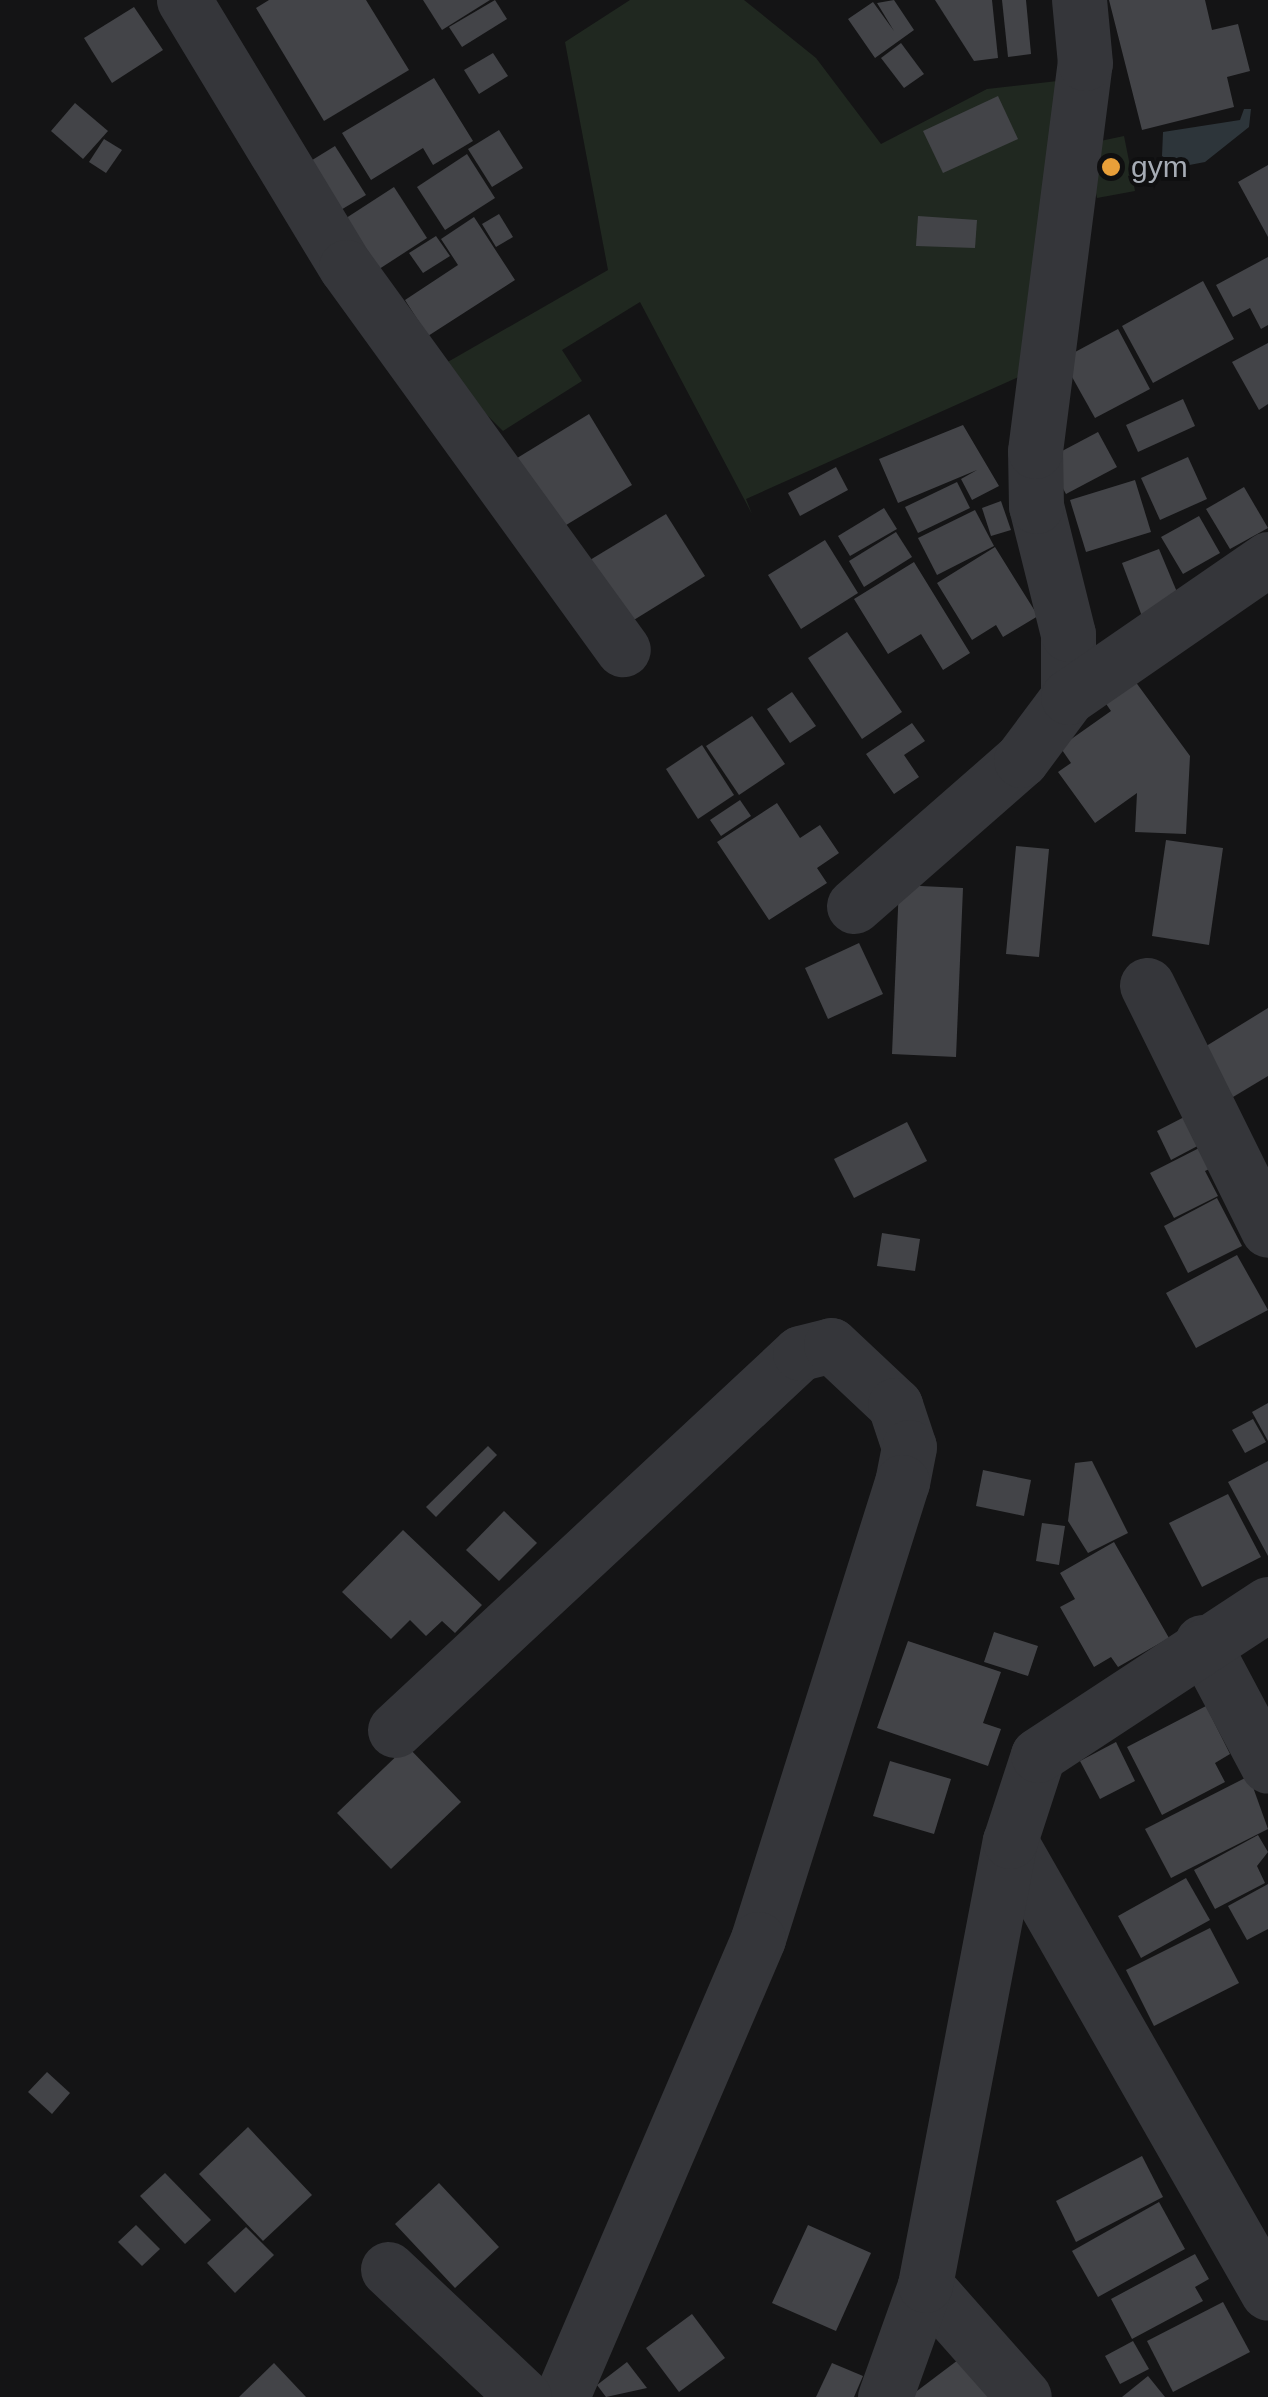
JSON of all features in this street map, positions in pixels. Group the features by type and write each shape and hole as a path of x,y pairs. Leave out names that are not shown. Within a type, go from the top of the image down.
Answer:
{"street":[{"path":"184,0 346,267 623,649"},
{"path":"1068,697 1068,634 1036,506 1034,452 1085,63 1079,0"},
{"path":"854,906 1020,760 1068,697 1268,559"},
{"path":"1147,985 1268,1230"},
{"path":"395,1730 816,1342 849,1357 895,1405 910,1447 902,1482 758,1939 562,2397"},
{"path":"885,2397 925,2285 1010,1841 1038,1756 1056,1735 1268,1604"},
{"path":"1202,1642 1268,1766"},
{"path":"1010,1841 1268,2293"},
{"path":"388,2268 524,2397"},
{"path":"925,2285 1024,2397"}],"shaded area":[{"path":"630,0 744,0 816,58 881,144 987,89 1075,79 1034,370 746,499 752,514 640,302 562,350 582,381 503,431 439,367 608,270 565,42"},
{"path":"1244,109 1251,109 1249,127 1205,162 1179,167 1162,156 1163,132 1240,120"},
{"name":"gym","path":"1124,136 1135,191 1097,198 1086,144"}],"building":[{"path":"269,0 366,0 409,70 324,121 256,8"},
{"path":"423,0 490,0 442,30"},
{"path":"495,0 507,19 462,47 449,27"},
{"path":"894,0 914,30 875,58 848,19 873,2 894,31 877,3"},
{"path":"935,0 992,0 998,58 974,61"},
{"path":"1002,0 1026,0 1031,54 1008,57"},
{"path":"1109,0 1205,0 1212,30 1238,24 1250,71 1227,77 1234,107 1142,130"},
{"path":"134,7 163,50 112,83 84,38"},
{"path":"901,43 924,74 904,88 881,58"},
{"path":"493,53 508,76 479,94 464,70"},
{"path":"434,78 473,141 433,165 423,148 371,180 342,133"},
{"path":"998,96 1018,139 943,173 923,131"},
{"path":"75,103 108,131 83,159 51,131"},
{"path":"499,130 523,168 492,187 468,149"},
{"path":"104,139 122,150 106,173 89,162"},
{"path":"335,146 366,195 339,211 309,162"},
{"path":"467,154 495,198 445,230 417,187"},
{"path":"1268,165 1268,237 1238,182"},
{"path":"394,187 427,238 373,273 340,222"},
{"path":"499,214 513,237 496,247 482,224"},
{"path":"918,216 977,220 975,248 916,246"},
{"path":"474,217 515,280 428,336 405,300 458,265 441,239"},
{"path":"436,236 450,256 423,273 409,253"},
{"path":"1268,257 1268,325 1261,329 1250,308 1233,317 1216,285"},
{"path":"1203,281 1234,339 1153,383 1122,326"},
{"path":"1118,329 1150,389 1095,418 1062,359"},
{"path":"1268,343 1268,404 1259,410 1232,362"},
{"path":"1183,399 1195,426 1138,452 1126,425"},
{"path":"589,414 632,485 553,533 509,463"},
{"path":"963,425 999,486 972,500 961,479 977,470 898,503 879,459"},
{"path":"1098,432 1117,467 1066,494 1047,459"},
{"path":"1188,457 1207,499 1160,520 1141,478"},
{"path":"836,467 848,490 800,516 788,493"},
{"path":"1135,480 1151,532 1086,552 1070,500"},
{"path":"957,482 970,508 918,533 905,507"},
{"path":"1244,487 1268,528 1230,549 1206,509"},
{"path":"1001,501 1011,530 991,536 982,508"},
{"path":"884,508 897,529 850,556 838,536"},
{"path":"975,510 994,546 937,575 918,538"},
{"path":"666,514 705,576 629,623 590,560"},
{"path":"1199,516 1220,553 1183,574 1161,537"},
{"path":"896,532 912,557 864,587 849,561"},
{"path":"825,540 858,593 801,629 768,575"},
{"path":"995,547 1038,616 1003,637 996,625 972,640 937,583"},
{"path":"1159,549 1182,604 1143,619 1122,563"},
{"path":"914,562 970,653 943,670 921,634 888,654 854,599"},
{"path":"847,632 902,712 862,739 808,658"},
{"path":"1132,677 1190,756 1186,834 1135,832 1137,793 1095,823 1058,772 1071,763 1060,747 1111,711 1102,698"},
{"path":"792,692 816,726 790,743 767,709"},
{"path":"752,716 785,764 739,795 706,746"},
{"path":"912,723 925,741 904,755 919,777 894,794 866,754"},
{"path":"702,745 734,795 698,819 666,769"},
{"path":"740,800 751,816 721,836 710,820"},
{"path":"777,803 800,838 820,825 839,853 817,868 827,883 769,920 717,842"},
{"path":"1166,840 1223,848 1209,945 1152,936"},
{"path":"1016,846 1049,849 1039,957 1006,954"},
{"path":"899,885 963,888 956,1057 892,1054"},
{"path":"859,943 883,994 828,1019 805,968"},
{"path":"1268,1008 1268,1076 1233,1097 1203,1048"},
{"path":"1192,1113 1207,1141 1171,1160 1157,1131"},
{"path":"907,1122 927,1161 854,1198 834,1159"},
{"path":"1207,1144 1218,1165 1205,1171 1218,1196 1174,1218 1150,1173"},
{"path":"1217,1198 1242,1246 1188,1273 1164,1226"},
{"path":"882,1233 920,1239 915,1271 877,1266"},
{"path":"1237,1255 1268,1310 1196,1348 1166,1293"},
{"path":"1268,1403 1268,1441 1252,1412"},
{"path":"1253,1419 1266,1442 1245,1453 1232,1430"},
{"path":"488,1446 497,1455 436,1517 426,1507"},
{"path":"1092,1461 1128,1533 1088,1553 1068,1521 1075,1463"},
{"path":"1268,1461 1268,1556 1228,1482"},
{"path":"983,1470 1031,1480 1024,1516 976,1506"},
{"path":"1228,1494 1261,1557 1202,1587 1169,1523"},
{"path":"504,1511 537,1543 499,1581 466,1550"},
{"path":"1042,1523 1065,1526 1059,1565 1036,1561"},
{"path":"403,1530 482,1605 455,1633 442,1621 426,1636 410,1620 391,1639 342,1592"},
{"path":"1114,1542 1169,1638 1118,1667 1111,1657 1094,1667 1060,1607 1075,1599 1060,1573"},
{"path":"994,1632 1038,1646 1028,1676 984,1662"},
{"path":"908,1641 1001,1672 983,1723 1001,1729 988,1766 877,1728"},
{"path":"1206,1706 1230,1754 1215,1763 1225,1782 1162,1815 1127,1747"},
{"path":"1116,1742 1135,1781 1100,1799 1080,1761"},
{"path":"407,1746 461,1802 391,1869 337,1813"},
{"path":"890,1761 951,1779 934,1834 873,1816"},
{"path":"1249,1776 1268,1829 1171,1878 1145,1829"},
{"path":"1258,1835 1268,1852 1257,1866 1265,1883 1215,1909 1194,1870"},
{"path":"1186,1878 1210,1920 1141,1958 1118,1916"},
{"path":"1268,1884 1268,1929 1247,1940 1228,1906"},
{"path":"1210,1928 1239,1983 1154,2026 1126,1970"},
{"path":"47,2072 70,2093 52,2114 28,2092"},
{"path":"248,2127 312,2195 263,2241 199,2174"},
{"path":"1142,2156 1163,2197 1076,2242 1056,2201"},
{"path":"165,2173 211,2220 185,2244 140,2196"},
{"path":"439,2183 499,2247 455,2288 395,2224"},
{"path":"1159,2202 1185,2249 1098,2297 1072,2251"},
{"path":"136,2225 160,2249 142,2266 118,2242"},
{"path":"808,2225 871,2253 836,2331 772,2303"},
{"path":"246,2227 274,2255 235,2293 207,2263"},
{"path":"1195,2254 1209,2279 1195,2287 1203,2301 1132,2339 1111,2299"},
{"path":"1223,2302 1250,2352 1173,2392 1147,2341"},
{"path":"692,2314 725,2358 679,2392 646,2348"},
{"path":"1133,2341 1149,2369 1120,2384 1105,2356"},
{"path":"962,2357 993,2397 909,2397"},
{"path":"627,2362 647,2388 606,2397 597,2385"},
{"path":"274,2363 306,2397 239,2397"},
{"path":"832,2363 863,2376 854,2397 816,2397"},
{"path":"1148,2376 1165,2397 1122,2397"}],"place":[{"name":"gym","path":"1111,167"}]}
